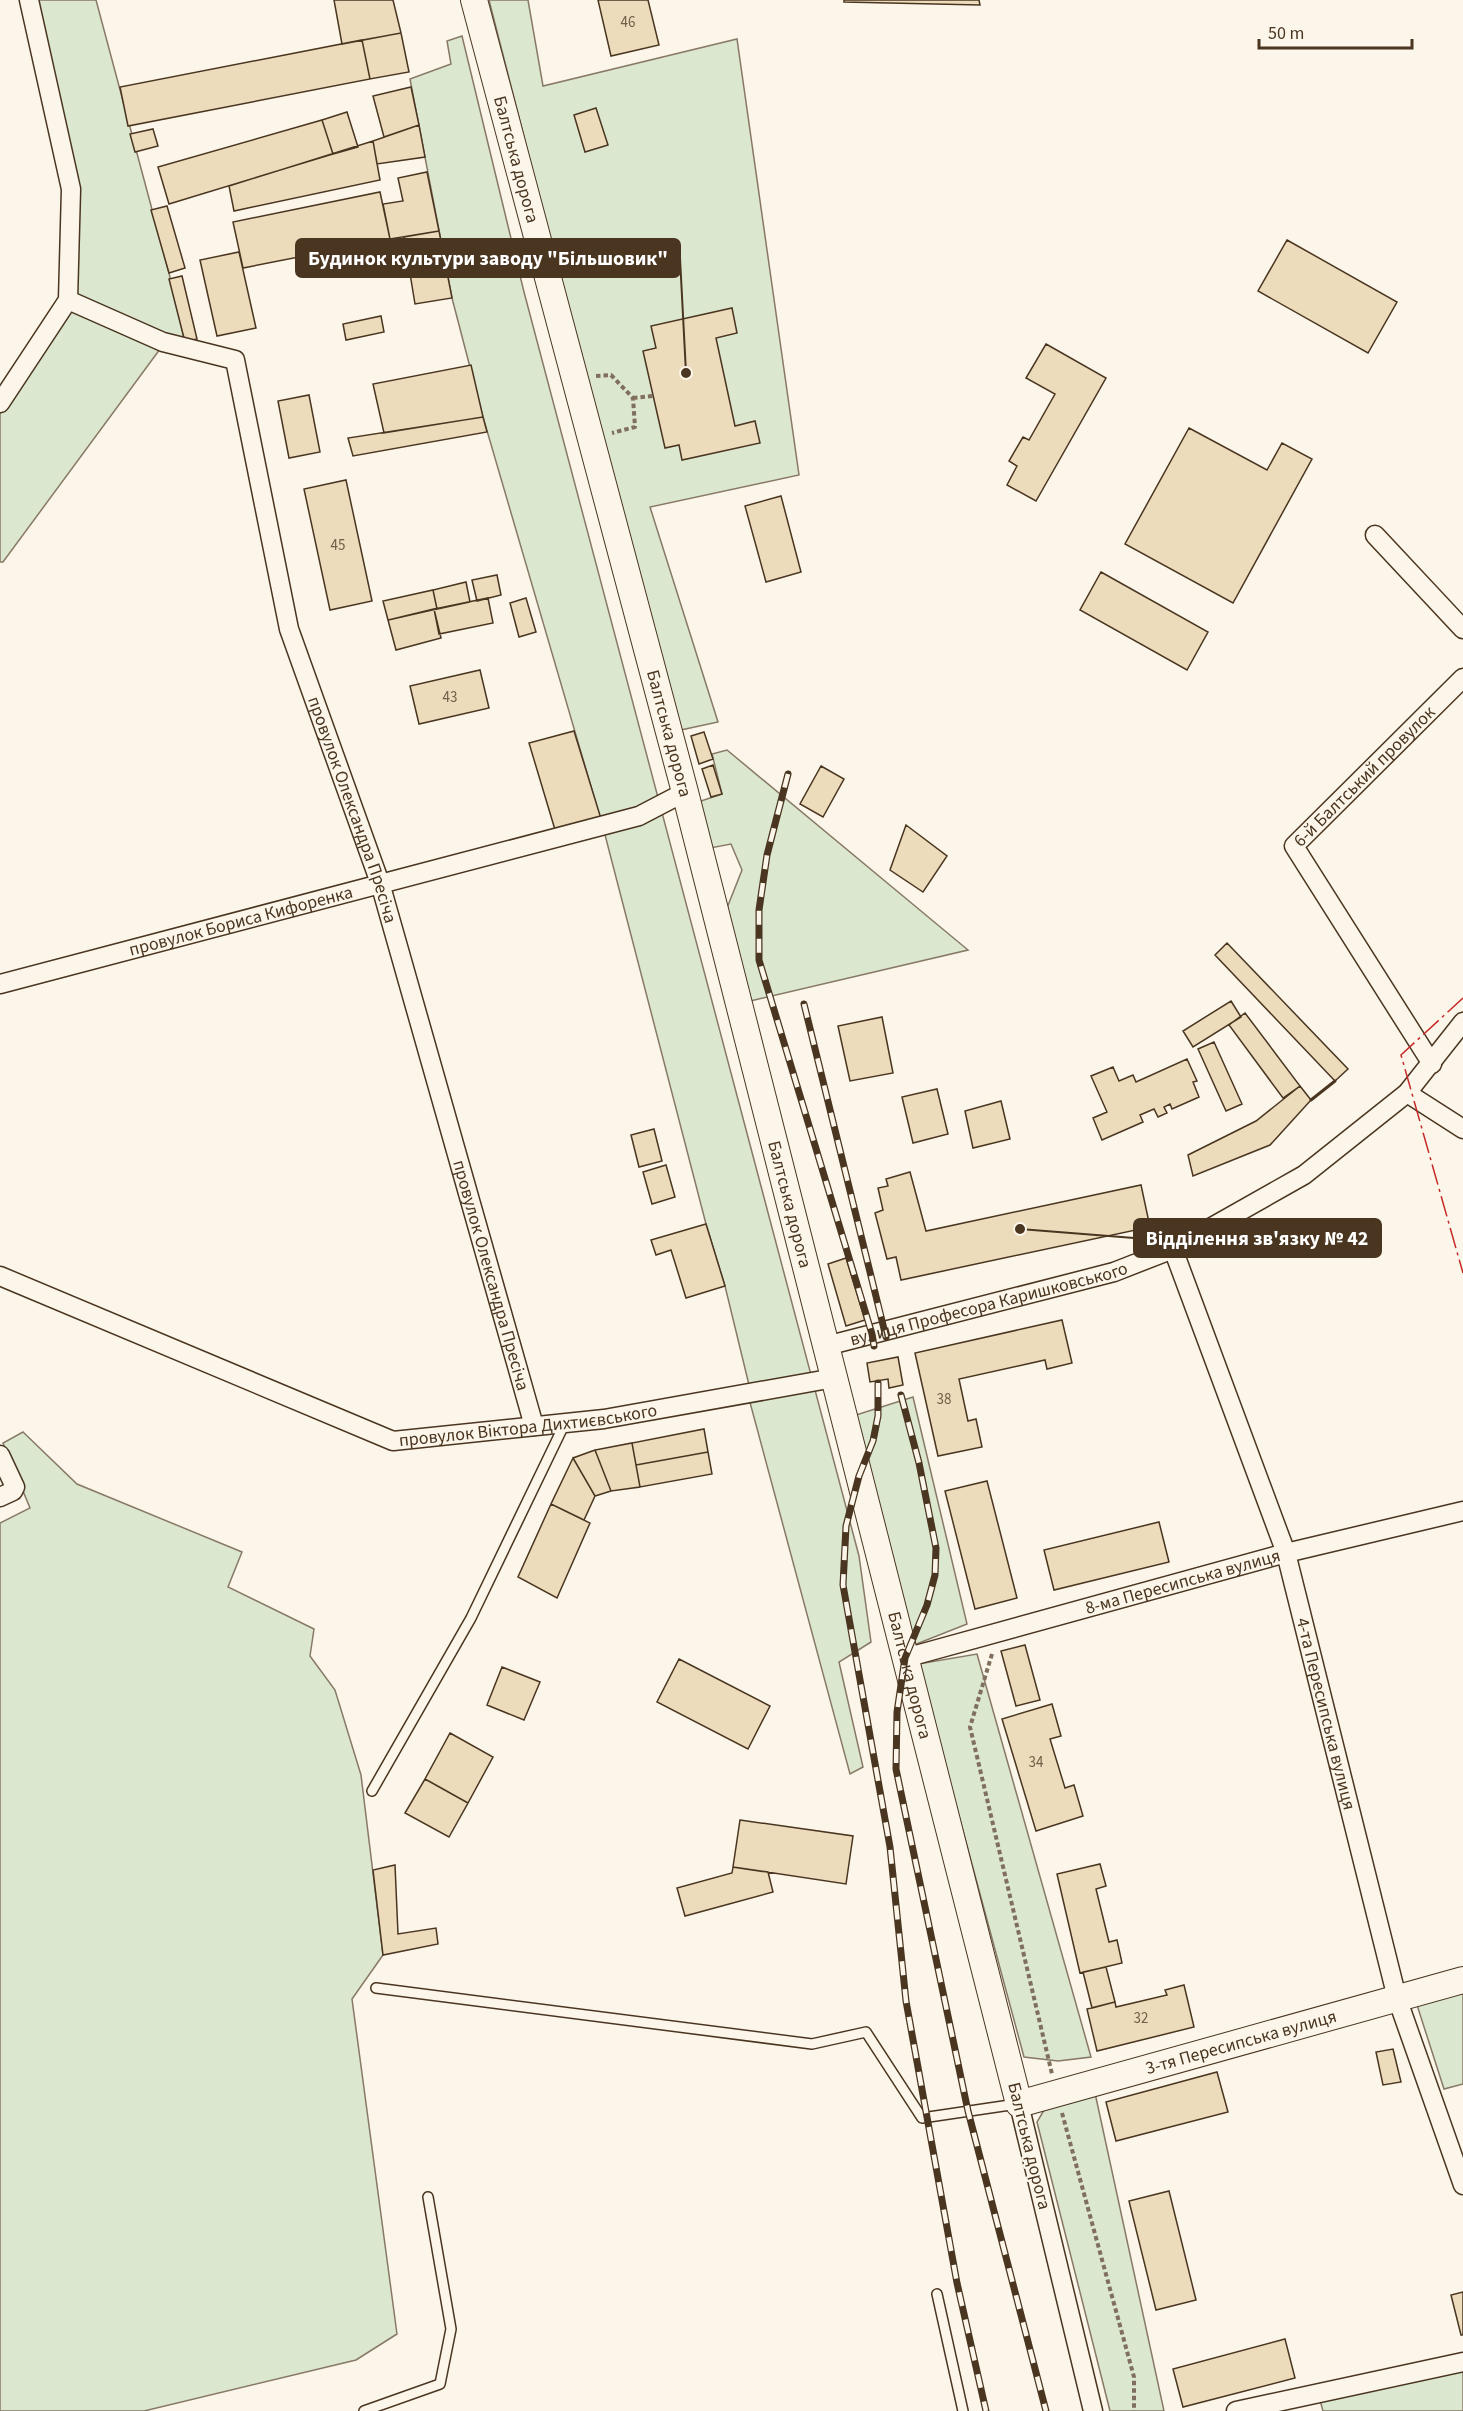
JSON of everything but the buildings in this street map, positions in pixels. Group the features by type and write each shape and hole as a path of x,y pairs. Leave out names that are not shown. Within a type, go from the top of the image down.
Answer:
{"main road":[{"name":"Балтська дорога","path":"474,0 685,792 1019,2104"},
{"name":"3-тя Пересипська вулиця","path":"1019,2104 1463,1980"}],"street":[{"path":"0,403 68,300 71,189 29,0"},
{"name":"провулок Олександра Пресіча","path":"68,300 163,342 235,360 289,629 380,883 534,1426"},
{"path":"1375,535 1463,629"},
{"name":"6-й Балтський провулок","path":"1432,1064 1294,846 1463,678"},
{"name":"провулок Бориса Кифоренка","path":"0,984 639,816 685,792"},
{"name":"вулиця Професора Каришковського","path":"826,1346 1114,1272 1173,1249 1304,1175 1407,1093 1463,1022"},
{"path":"1407,1093 1463,1130"},
{"name":"4-та Пересипська вулиця","path":"1173,1249 1286,1553 1397,1998 1463,2185"},
{"name":"провулок Віктора Дихтиєвського","path":"0,1276 393,1441 604,1419 834,1378"},
{"path":"0,1455 14,1482 7,1494"},
{"name":"8-ма Пересипська вулиця","path":"905,1658 1286,1553 1463,1511"},
{"name":"Балтська дорога","path":"1019,2104 1093,2411"},
{"path":"1236,2411 1463,2362"}],"lane":[{"path":"372,1791 471,1618 565,1423"},
{"path":"376,1988 812,2044 866,2032 922,2118 1019,2104"},
{"path":"364,2411 440,2384 451,2329 428,2197"},
{"path":"937,2294 963,2411"}],"path":[{"path":"574,378 611,375 633,398 635,427 591,439"},
{"path":"633,398 653,396"},
{"path":"988,1635 993,1656 970,1727 1057,2093 1134,2378 1134,2411"}],"green space":[{"path":"31,0 96,0 169,273 185,342 75,298 78,191"},
{"path":"489,0 528,0 543,86 737,39 799,475 650,507 718,722 676,731"},
{"path":"462,36 524,292 859,1556 871,1642 839,1662 863,1767 850,1774 748,1395 750,1389 725,1286 706,1224 604,831 483,417 452,298 410,79 451,64 447,41"},
{"path":"69,304 163,345 3,562 0,562 0,406"},
{"path":"727,750 968,950 750,1001 725,913 742,870 731,844 705,849 692,804 722,794 712,754"},
{"path":"913,1397 967,1624 914,1645 856,1415"},
{"path":"23,1432 77,1484 242,1552 228,1587 314,1629 310,1656 335,1690 361,1775 383,1955 352,1999 397,2334 356,2360 144,2411 0,2411 0,1523 30,1508 3,1443"},
{"path":"977,1654 1091,2057 1058,2061 1024,2057 918,1664"},
{"path":"1463,1993 1463,2084 1444,2089 1417,2005"},
{"path":"1095,2093 1164,2411 1110,2411 1037,2122 1047,2105"},
{"path":"1463,2370 1463,2411 1323,2411 1320,2400"}],"railway":[{"path":"788,774 767,855 759,910 759,960 874,1346"},
{"path":"804,1004 886,1337"},
{"path":"878,1383 878,1416 873,1441 859,1476 846,1526 843,1585 890,1847 906,2001 957,2283 986,2411"},
{"path":"901,1395 919,1463 936,1548 935,1575 927,1605 905,1658 897,1712 896,1769 968,2111 1046,2411"}],"wall":[{"path":"1311,1100 1335,1081"}],"power":[{"path":"1463,998 1401,1055 1463,1273"}],"place":[{"name":"Будинок культури заводу \"Більшовик\"","path":"686,373"},
{"name":"Відділення зв'язку № 42","path":"1020,1229"}]}
